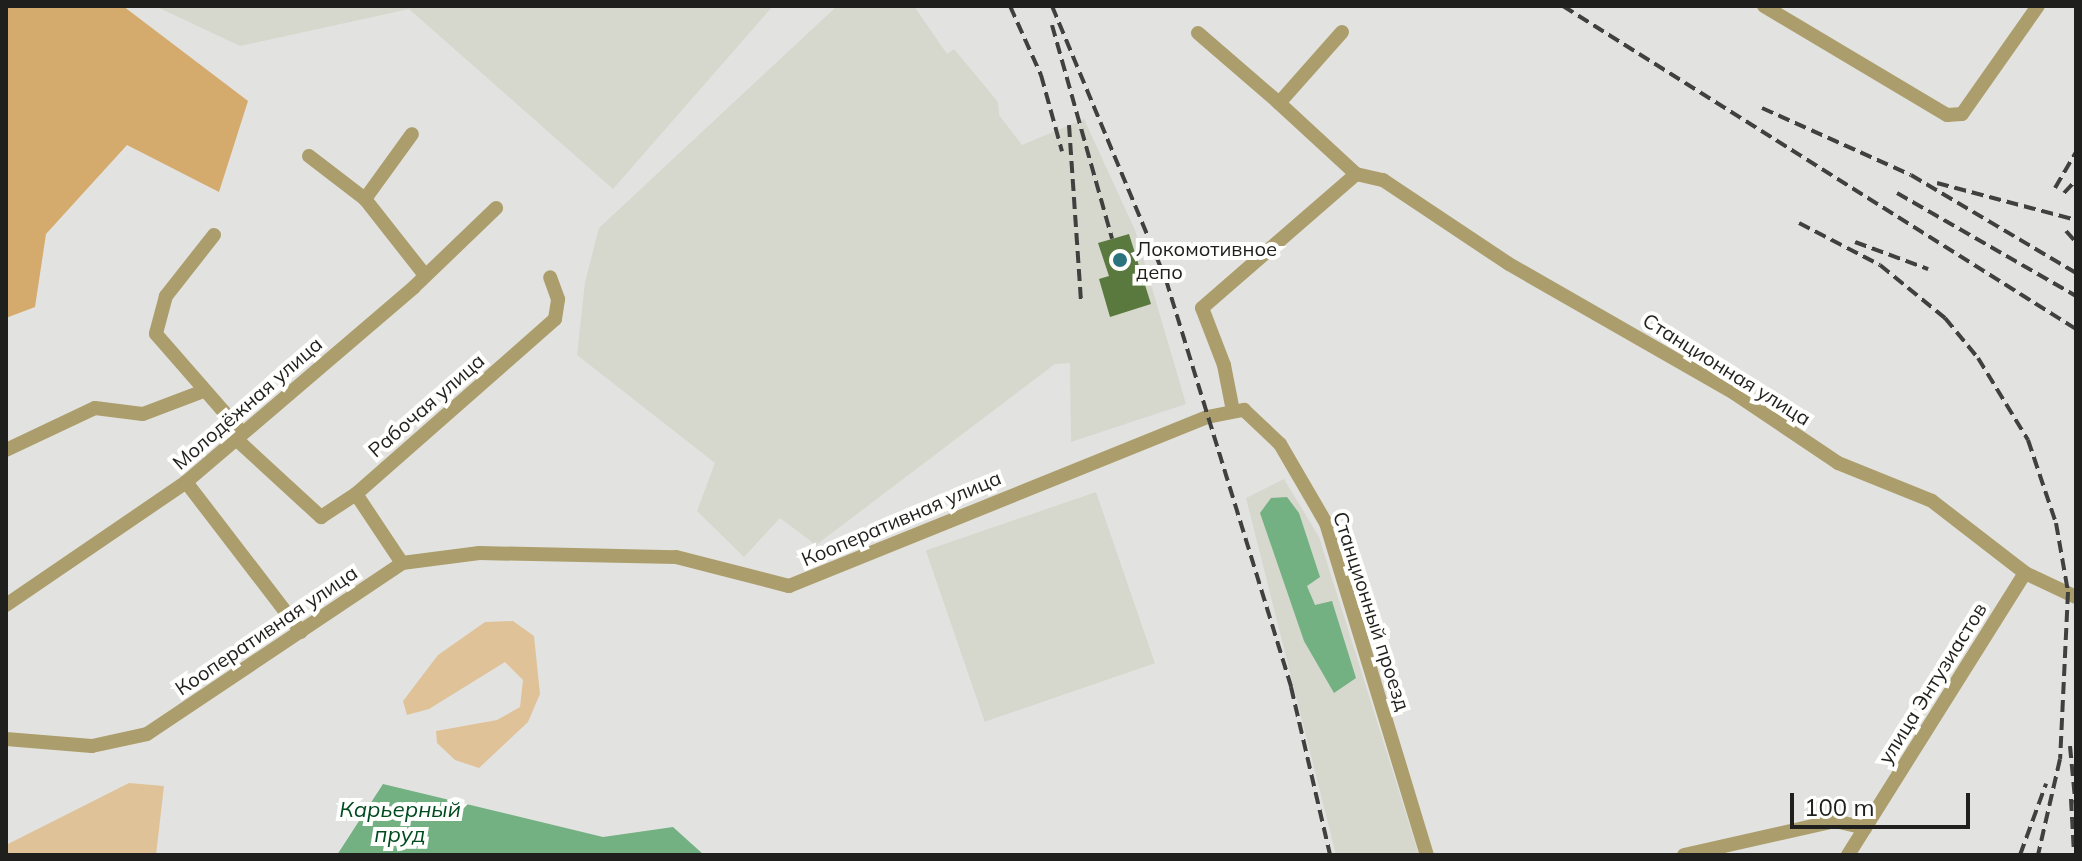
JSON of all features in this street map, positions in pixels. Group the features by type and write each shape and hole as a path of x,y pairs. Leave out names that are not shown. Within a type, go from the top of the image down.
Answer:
{"street":[{"path":"1764,6 1947,115 1962,114 2038,6"},
{"path":"1279,103 1342,32"},
{"path":"1198,33 1356,174 1202,308 1224,365 1233,411"},
{"path":"365,199 412,134"},
{"path":"309,156 365,199 424,274"},
{"name":"Станционная улица","path":"1356,174 1383,180 1509,264 1734,393 1838,463 1932,501 2025,573 2076,597"},
{"name":"Молодёжная улица","path":"6,605 186,482 496,208"},
{"path":"214,235 166,296 156,334 201,392 237,427 235,438"},
{"name":"Рабочая улица","path":"235,438 321,517 356,494 555,319 558,299 550,277"},
{"path":"6,450 95,408 143,414 201,392"},
{"name":"Кооперативная улица","path":"9,733 92,746 147,734 402,563 479,553 676,557 789,586 928,526 1233,411"},
{"name":"Станционный проезд","path":"1233,411 1252,415 1280,444 1326,523 1427,855"},
{"path":"186,482 301,632"},
{"path":"356,494 402,563"},
{"name":"улица Энтузиастов","path":"1848,855 2025,573"},
{"path":"1684,855 1835,821 1865,828"}],"shaded area":[{"path":"6,6 123,6 248,101 219,192 127,145 46,234 35,307 6,318"},
{"path":"155,6 773,6 613,189 409,9 240,46"},
{"path":"837,6 914,6 947,54 954,49 998,102 999,115 1022,145 1084,119 1135,230 1186,404 1071,442 1070,363 1055,364 816,545 780,518 744,557 697,511 715,463 577,355 585,282 599,228"},
{"path":"1284,479 1319,537 1419,855 1336,855 1246,498"},
{"path":"1096,492 1155,663 985,722 926,551"},
{"path":"513,621 534,636 540,694 528,722 479,768 455,760 437,743 436,731 497,720 520,707 523,680 505,662 429,709 407,715 403,701 438,655 485,622"},
{"path":"129,783 164,786 156,855 6,855 6,845"}],"water":[{"path":"1287,497 1299,513 1320,577 1307,586 1315,605 1332,601 1356,678 1334,693 1304,641 1260,513 1271,498"},
{"name":"Карьерный пруд","path":"383,784 603,837 673,827 704,855 337,855"}],"building":[{"name":"Локомотивное депо","path":"1129,234 1151,304 1110,317 1099,279 1109,276 1098,243"}],"railway":[{"path":"1010,6 1041,75 1062,151"},
{"path":"1052,6 1166,280 1291,687 1330,855"},
{"path":"1563,6 2076,329"},
{"path":"1052,25 1112,239"},
{"path":"1762,108 1911,175 2076,273"},
{"path":"1069,125 1081,303"},
{"path":"2055,188 2076,152"},
{"path":"2064,193 2076,180"},
{"path":"1937,183 2076,220"},
{"path":"1897,193 2076,296"},
{"path":"1799,223 1880,265 1945,318 1978,358 2028,440 2056,523 2068,592 2060,759 2038,855"},
{"path":"2066,231 2076,242"},
{"path":"1855,242 1928,269"},
{"path":"2070,746 2076,810"},
{"path":"2020,855 2046,784"},
{"path":"2071,799 2074,855"}],"place":[{"name":"Локомотивное депо","path":"1120,260"}]}
